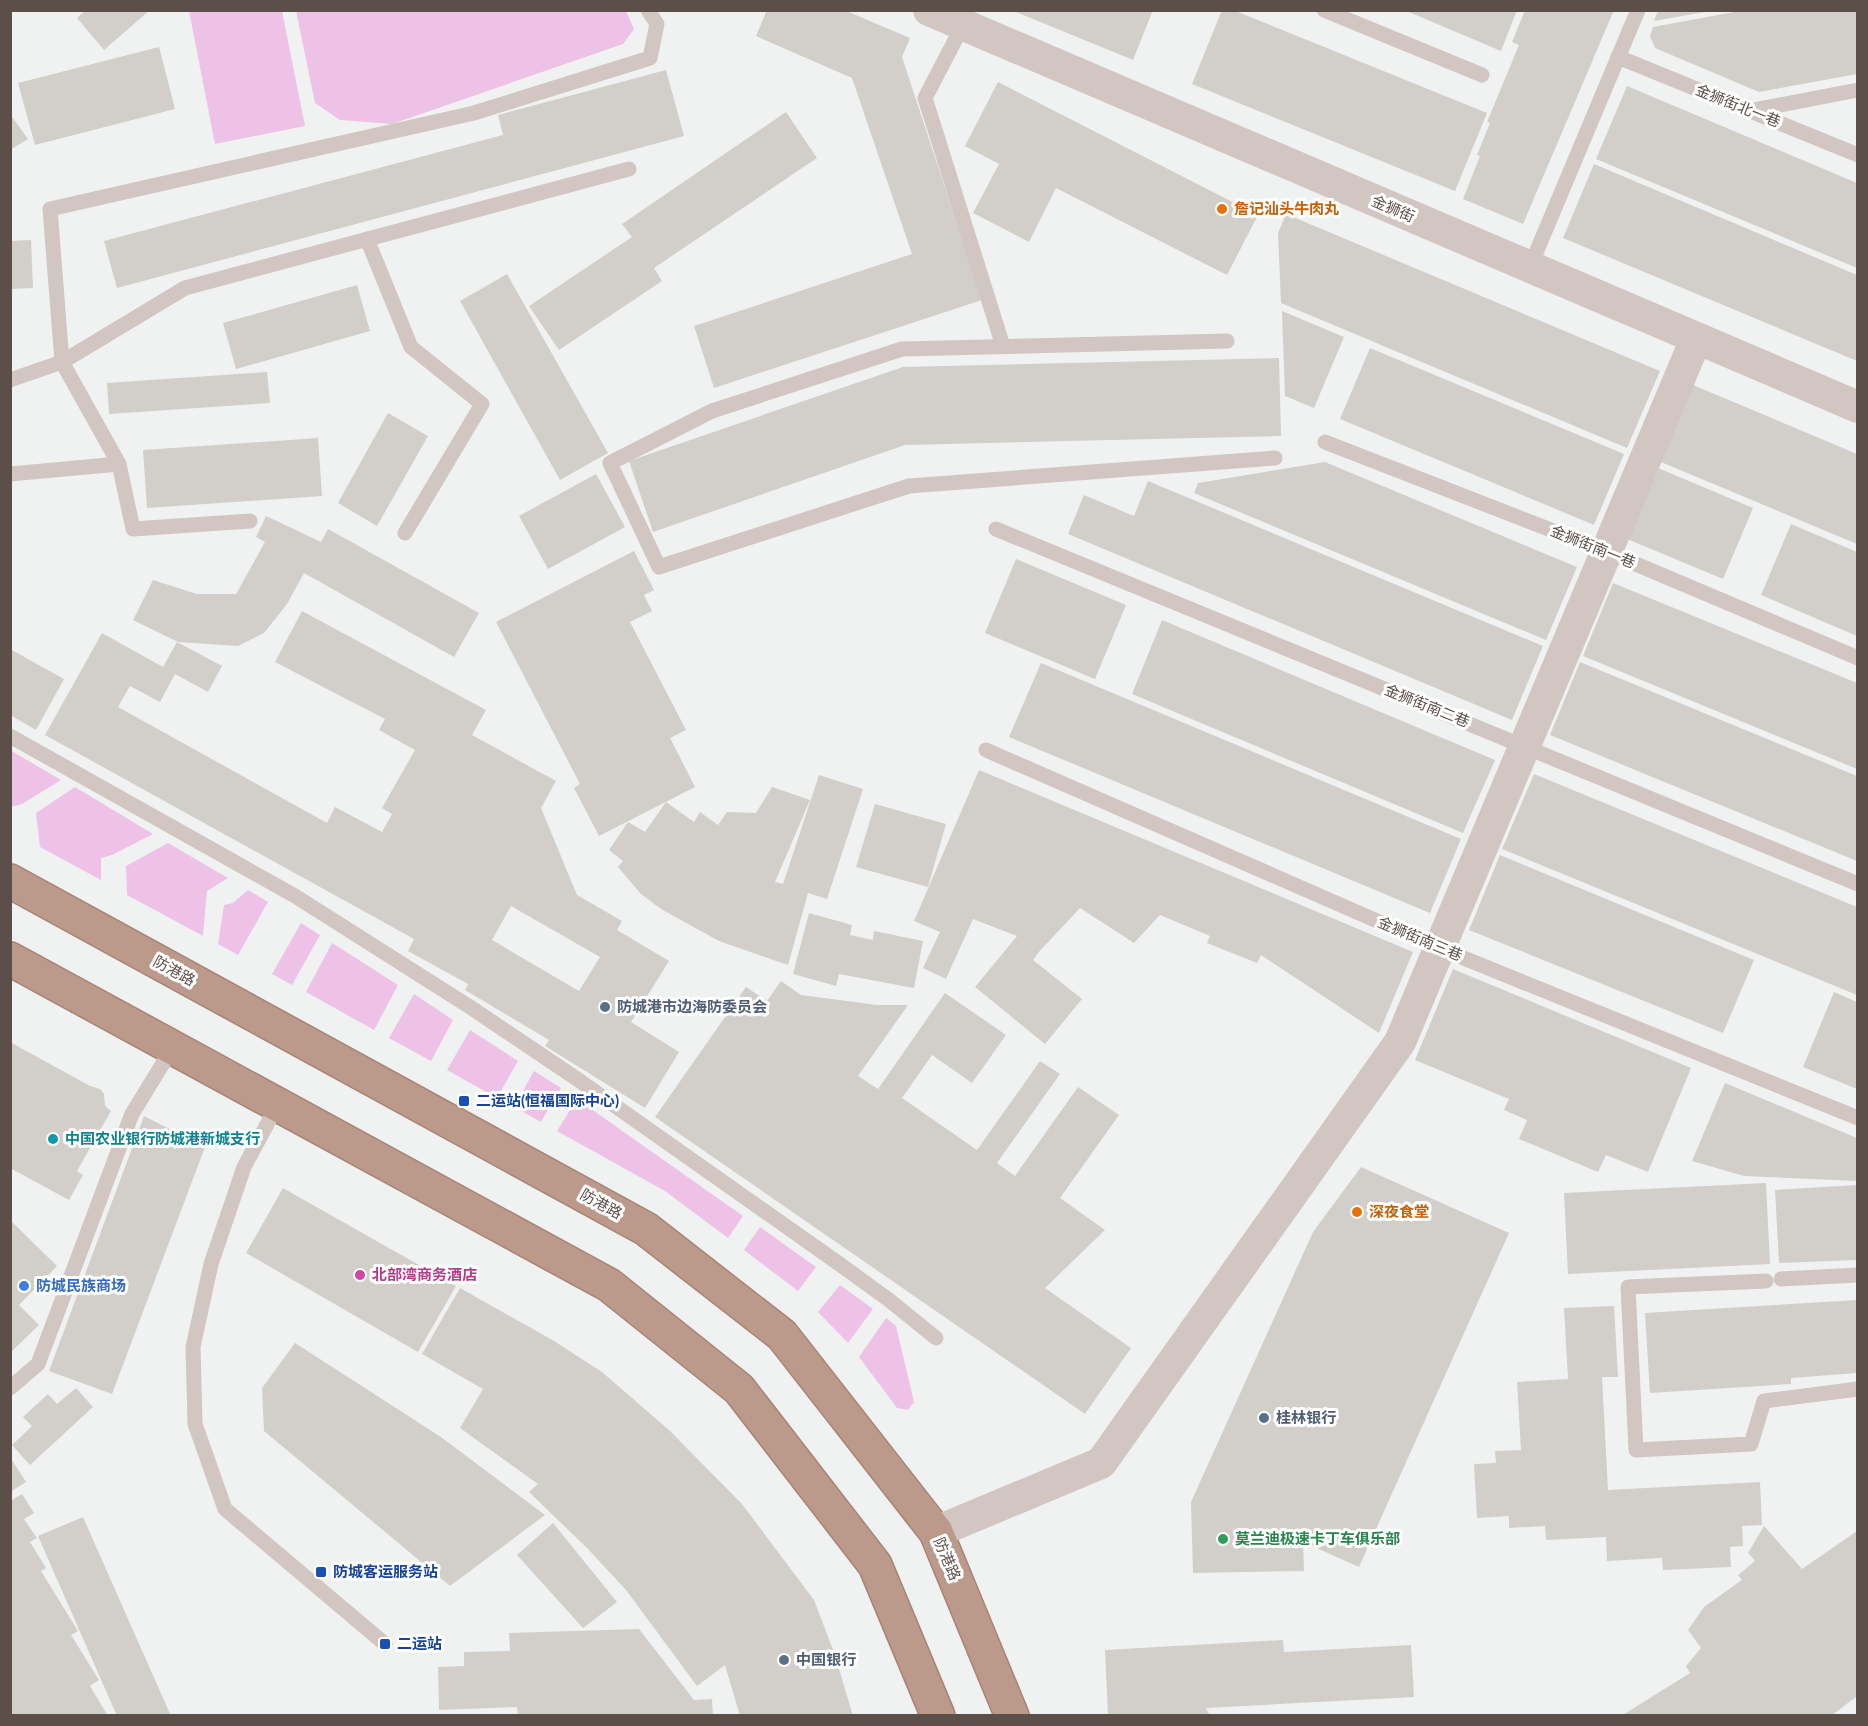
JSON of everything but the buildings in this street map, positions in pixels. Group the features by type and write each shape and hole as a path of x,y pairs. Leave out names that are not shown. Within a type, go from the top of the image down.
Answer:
{"highway":[{"name":"防港路","path":"10,881 646,1228 782,1335 936,1532 1012,1716"},
{"path":"10,958 609,1285 739,1389 875,1565 938,1716"}],"street":[{"name":"金狮街","path":"929,10 1857,407"},
{"path":"936,1532 1101,1463 1400,1042 1696,339"}],"lane":[{"path":"249,521 133,529 119,464 62,362 50,209 474,113 650,58 657,24 648,10"},
{"path":"1324,10 1357,17 1482,75"},
{"path":"1530,267 1638,10"},
{"path":"963,25 925,98 1004,346"},
{"name":"金狮街北一巷","path":"1618,57 1857,155"},
{"path":"1748,111 1857,90"},
{"path":"10,380 62,362 185,288 629,169"},
{"path":"367,239 411,347 483,404 405,533"},
{"path":"1227,341 902,349 712,411 610,463 659,567 909,486 1275,458"},
{"name":"金狮街南一巷","path":"1325,441 1605,551 1857,658"},
{"path":"10,474 119,464"},
{"name":"金狮街南二巷","path":"996,529 1857,884"},
{"path":"10,736 295,896 470,1007 577,1079 846,1269 936,1338"},
{"name":"金狮街南三巷","path":"986,750 1439,948 1857,1118"},
{"path":"10,1388 38,1364 132,1114 173,1047"},
{"path":"278,1104 244,1167 211,1264 193,1347 195,1424 225,1509 385,1644"},
{"path":"1781,1279 1857,1275"},
{"path":"1766,1281 1628,1287 1636,1450 1751,1444 1764,1401 1857,1389"}],"shaded area":[{"path":"189,11 282,11 305,126 215,144"},
{"path":"296,11 626,11 634,29 623,44 392,124 340,120 315,103"},
{"path":"10,750 61,780 22,804 11,807 12,832 10,831"},
{"path":"75,787 153,834 112,855 101,858 101,880 40,847 36,813"},
{"path":"168,843 228,878 207,891 203,936 127,895 126,866"},
{"path":"248,890 268,902 238,955 218,944 224,905 233,903"},
{"path":"301,923 320,935 292,985 272,974"},
{"path":"332,943 398,985 374,1030 306,992"},
{"path":"414,994 453,1020 431,1061 389,1038"},
{"path":"470,1030 518,1061 497,1098 447,1070"},
{"path":"534,1071 561,1088 541,1122 514,1107"},
{"path":"577,1099 743,1216 728,1238 665,1191 557,1131"},
{"path":"760,1227 816,1267 798,1291 744,1250"},
{"path":"840,1285 873,1309 848,1343 818,1312"},
{"path":"886,1318 896,1326 914,1402 908,1410 897,1408 859,1357"}],"place":[{"name":"詹记汕头牛肉丸","path":"1222,209"},
{"name":"防城港市边海防委员会","path":"605,1007"},
{"name":"二运站(恒福国际中心)","path":"464,1101"},
{"name":"中国农业银行防城港新城支行","path":"53,1139"},
{"name":"深夜食堂","path":"1357,1212"},
{"name":"北部湾商务酒店","path":"360,1275"},
{"name":"防城民族商场","path":"24,1286"},
{"name":"桂林银行","path":"1264,1418"},
{"name":"莫兰迪极速卡丁车俱乐部","path":"1223,1539"},
{"name":"防城客运服务站","path":"321,1572"},
{"name":"二运站","path":"385,1644"},
{"name":"中国银行","path":"784,1660"}]}
